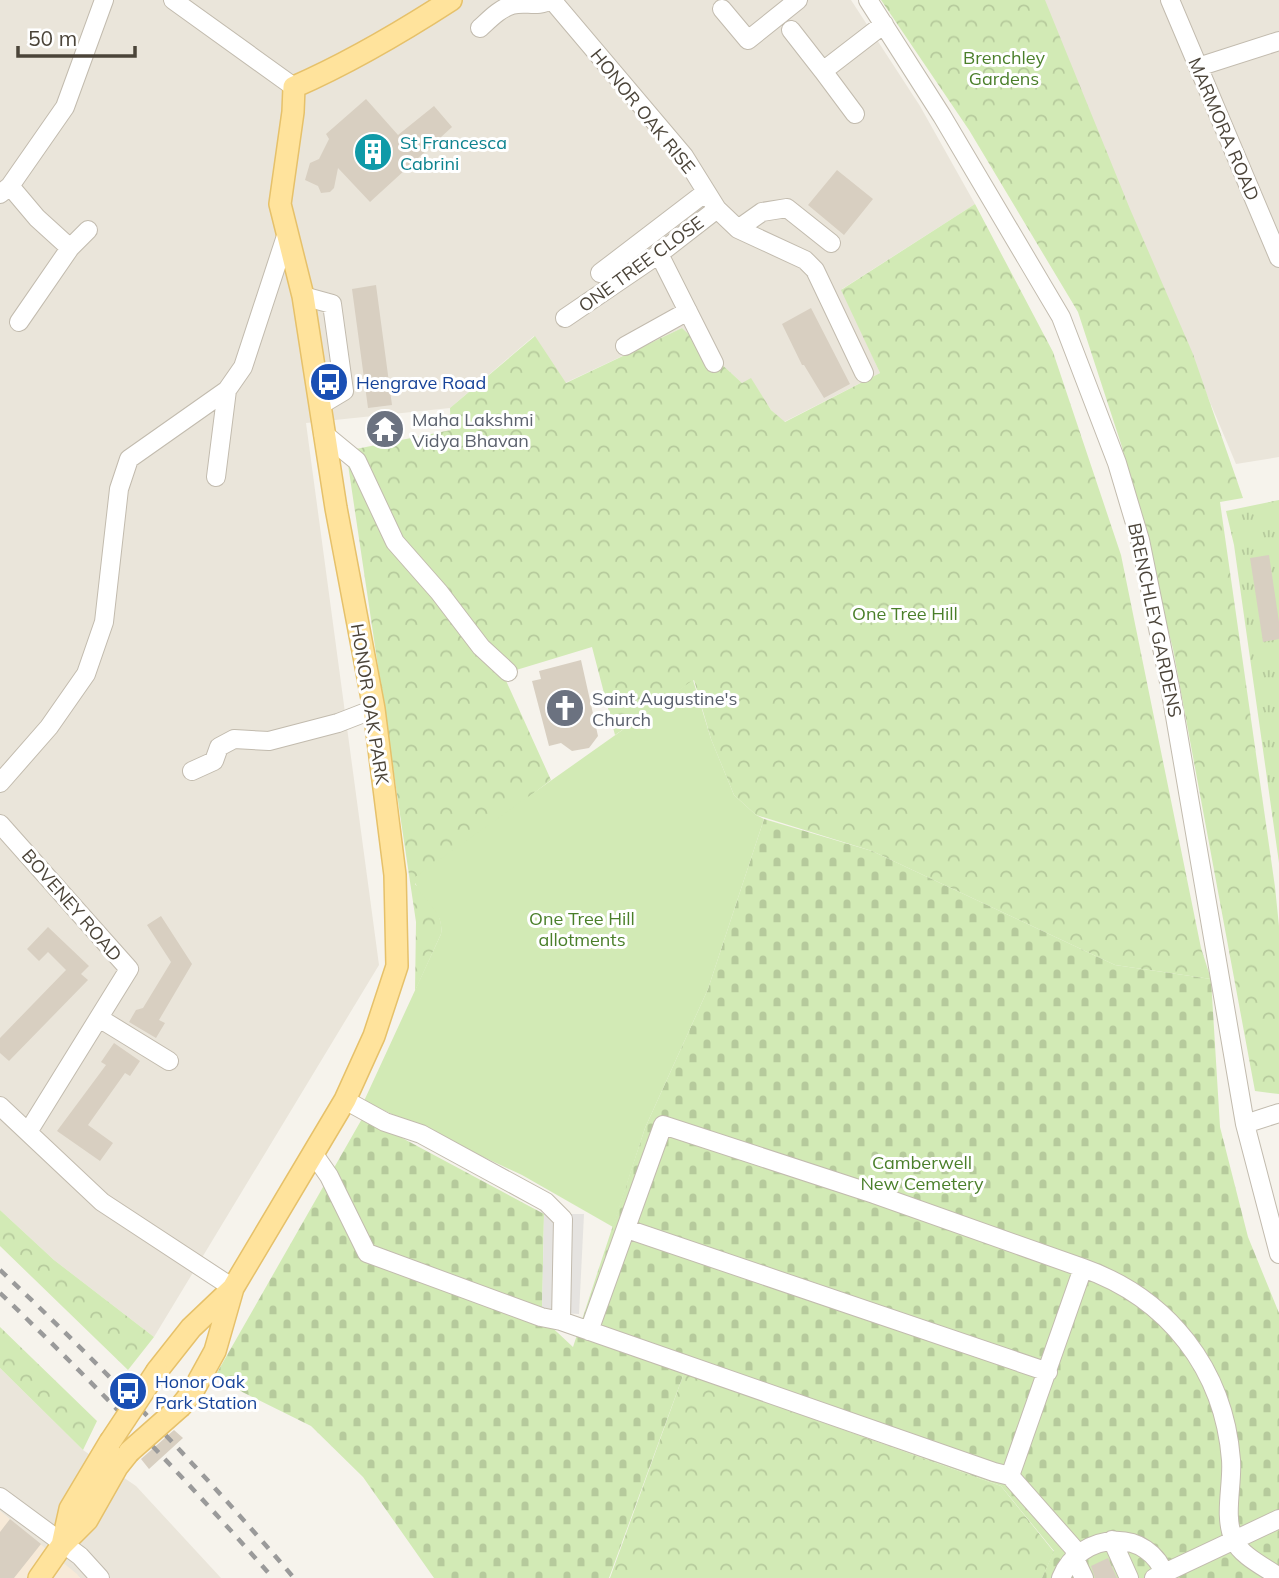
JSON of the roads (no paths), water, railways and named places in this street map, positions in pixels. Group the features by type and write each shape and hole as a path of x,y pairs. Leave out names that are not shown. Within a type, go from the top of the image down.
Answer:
{"main road":[{"path":"294,87 340,67 451,0"},
{"name":"HONOR OAK PARK","path":"119,1447 181,1406 193,1391 215,1351 233,1288 345,1100 374,1036 397,966 395,876 374,709 323,433 303,296 280,204 294,87"},
{"name":"HONOR OAK PARK","path":"39,1578 62,1545 87,1520 117,1467 119,1447 157,1371 191,1328 233,1288"}],"street":[{"path":"70,248 3,191 65,107 104,0"},
{"path":"173,0 198,7 294,87"},
{"path":"480,28 513,4 544,5 551,0"},
{"name":"HONOR OAK RISE","path":"551,0 684,156 717,209 738,229 804,260 815,270 864,373"},
{"path":"722,9 748,40 798,0"},
{"name":"BRENCHLEY GARDENS","path":"867,0 1061,317 1117,463 1140,540 1170,687 1245,1124 1279,1254"},
{"name":"MARMORA ROAD","path":"1170,0 1279,258"},
{"path":"823,71 884,24"},
{"path":"792,30 855,114"},
{"path":"1198,67 1279,41"},
{"path":"600,272 706,192"},
{"path":"738,229 762,212 787,208 831,243"},
{"name":"ONE TREE CLOSE","path":"565,318 659,254 717,209"},
{"path":"19,322 70,248 88,230"},
{"path":"0,783 49,727 86,674 104,622 119,489 128,460 227,390 243,367 287,233"},
{"path":"659,254 714,363"},
{"path":"625,346 688,311"},
{"path":"216,477 227,390"},
{"path":"323,433 357,461 395,542 439,592 481,647 508,672"},
{"path":"192,771 214,761 219,747 234,738 269,741 338,723 374,709"},
{"name":"BOVENEY ROAD","path":"0,824 128,970 28,1132"},
{"path":"99,1018 169,1061"},
{"path":"345,1100 385,1122 432,1140 546,1202 563,1219 561,1321"},
{"path":"0,1106 102,1202 233,1288"},
{"path":"1245,1124 1279,1113"},
{"path":"590,1331 663,1125 874,1194 1083,1268 1110,1278 1141,1296 1165,1316 1205,1368 1217,1397 1227,1434 1231,1461 1229,1523 1234,1541 1245,1553 1279,1577"},
{"path":"313,1153 329,1176 367,1253 541,1317 561,1321 1010,1476 1076,1555 1084,1578"},
{"path":"626,1229 1048,1372"},
{"path":"1010,1476 1083,1268"},
{"path":"0,1497 80,1556 94,1571"},
{"path":"1061,1578 1065,1568 1088,1546 1112,1540 1128,1542 1143,1549 1155,1559 1161,1576 1279,1519"},
{"path":"1112,1540 1129,1578"}],"railway":[{"path":"0,1270 151,1420 294,1578"},
{"path":"0,1293 140,1432 273,1578"}],"place":[{"name":"St Francesca Cabrini","path":"373,152"},
{"name":"Hengrave Road","path":"329,382"},
{"name":"Maha Lakshmi Vidya Bhavan","path":"385,429"},
{"name":"Saint Augustine's Church","path":"565,708"},
{"name":"Honor Oak Park Station","path":"128,1391"}],"park label":[{"name":"Brenchley Gardens","path":"1004,67"},
{"name":"One Tree Hill","path":"905,613"},
{"name":"One Tree Hill allotments","path":"582,928"},
{"name":"Camberwell New Cemetery","path":"922,1172"}]}
